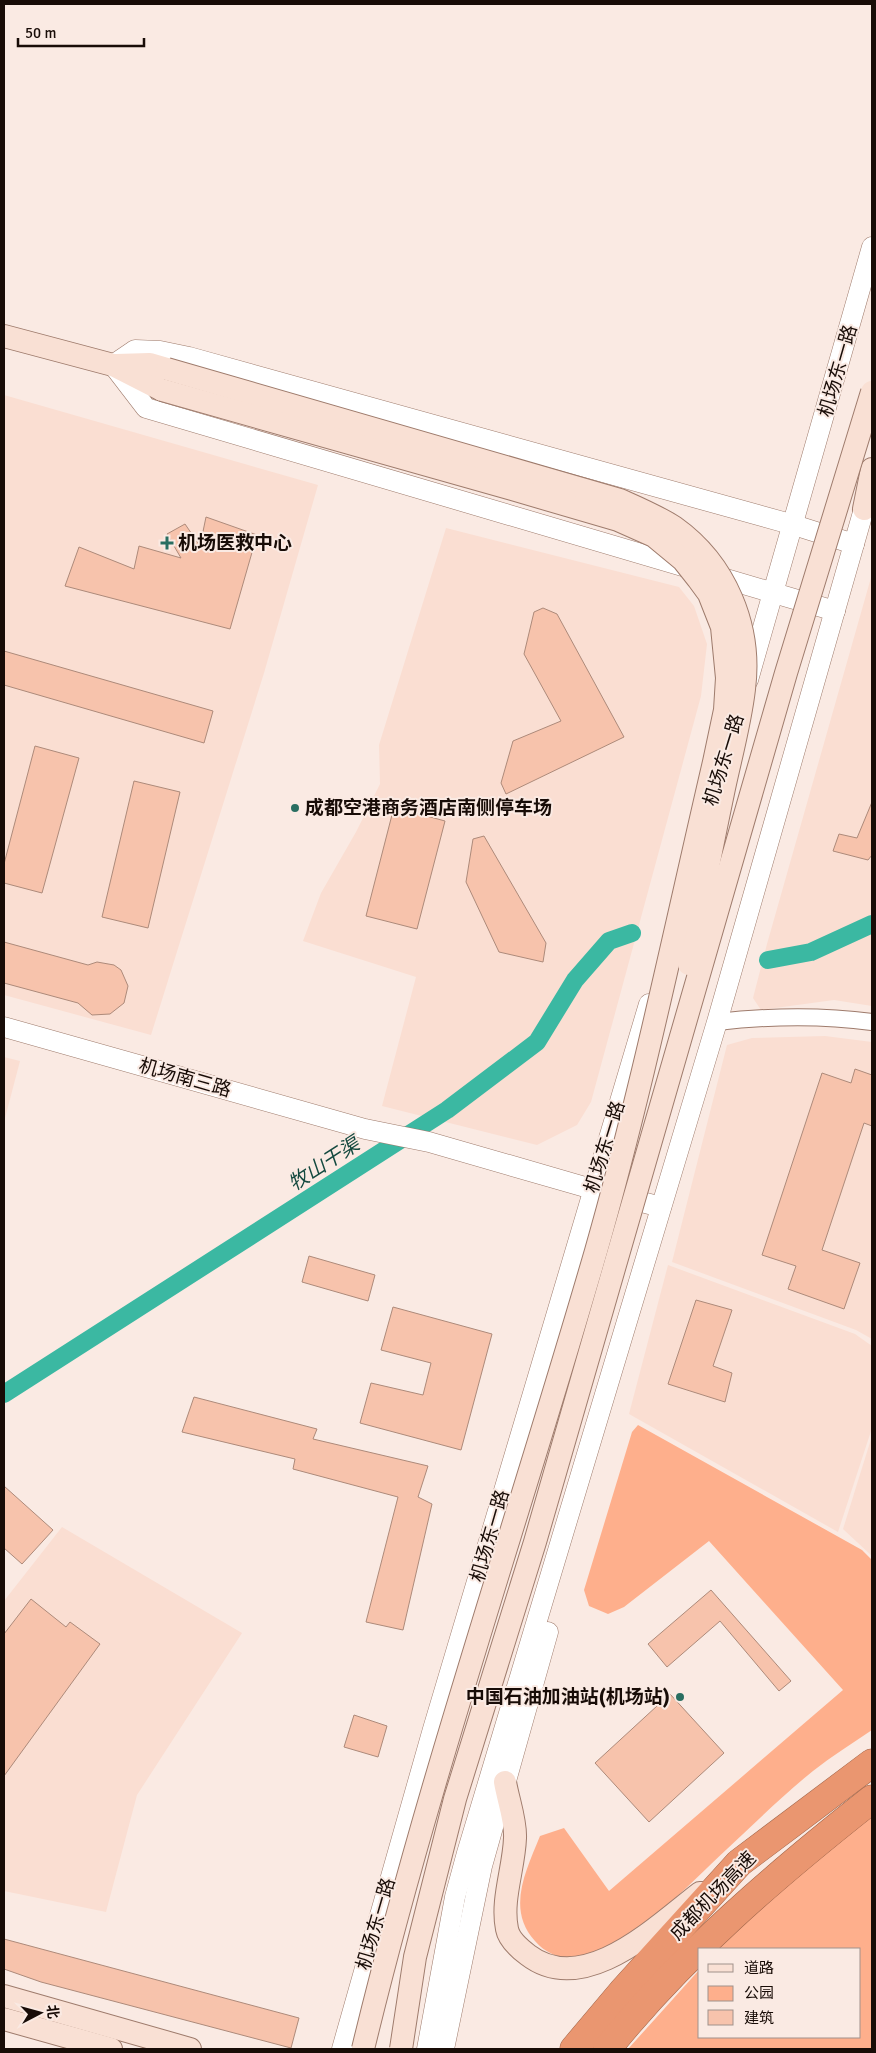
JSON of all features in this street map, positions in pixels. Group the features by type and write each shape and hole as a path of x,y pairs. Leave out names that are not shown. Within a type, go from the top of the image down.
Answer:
{"highway":[{"name":"成都机场高速","path":"574,2049 622,1992 739,1863 872,1763"},
{"name":"成都机场高速","path":"700,1948 797,1860 872,1799"},
{"name":"成都机场高速","path":"607,2049 665,1982 698,1950"}],"main road":[{"path":"4,336 113,365 150,364 164,379 618,520 654,536 683,560 709,594 722,627 727,661 725,710 633,1108 596,1247 543,1430 403,1894 363,2049"},
{"path":"164,379 620,500 673,526 692,542 716,571 731,597 741,625 745,657 744,689 659,1115"},
{"path":"401,2049 415,1957 455,1799 535,1542 786,673 872,392"},
{"path":"864,509 872,469"},
{"path":"505,1782 516,1836 506,1906 507,1931 518,1948 537,1962 568,1970 605,1960 640,1939 739,1863"},
{"path":"4,1996 190,2049"},
{"path":"4,2019 110,2049"}],"street":[{"name":"机场东一路","path":"342,2049 424,1757 592,1189 774,593 872,247"},
{"path":"835,611 146,408 113,365 135,350 160,351 189,357 794,525 854,544"},
{"path":"427,2049 455,1897 717,1022 872,481"},
{"path":"717,1022 789,1016 826,1016 872,1022"},
{"name":"机场南三路","path":"4,1027 365,1129 429,1142 661,1207"},
{"path":"444,2049 482,1866 572,1549 593,1457 596,1423"}],"shaded area":[{"path":"4,395 318,485 264,673 151,1035 4,995"},
{"path":"446,528 679,587 694,606 707,644 701,696 591,1102 577,1125 537,1145 382,1106 416,977 303,941 321,893 356,832 380,784 379,745"},
{"path":"872,574 872,1006 834,1000 761,1010 753,998"},
{"path":"825,1036 872,1042 872,1339 856,1330 672,1262 727,1045 752,1038"},
{"path":"4,1057 20,1061 4,1122"},
{"path":"668,1265 855,1334 872,1346 872,1428 838,1532 629,1414"},
{"path":"872,1436 872,1556 843,1529"},
{"path":"62,1527 242,1633 137,1795 106,1912 4,1891 4,1601"}],"green space":[{"path":"638,1425 862,1550 872,1560 872,1730 802,1780 679,1895 644,1925 606,1948 579,1958 565,1958 552,1954 540,1946 526,1929 522,1916 521,1890 540,1836 564,1828 609,1891 843,1690 709,1541 624,1607 608,1614 589,1606 584,1590 632,1432"},
{"path":"872,1811 872,2049 628,2049 698,1971 698,2038 861,2038 861,1948 719,1948 732,1933"}],"building":[{"path":"206,517 257,535 230,629 65,586 79,547 134,569 139,546 181,558 167,534 185,524 200,546"},
{"path":"543,608 557,614 624,737 506,794 501,783 513,741 561,721 524,654 534,612"},
{"path":"4,651 213,711 204,743 4,685"},
{"path":"35,746 79,758 42,893 4,883 4,864"},
{"path":"134,781 180,792 148,928 102,917"},
{"path":"872,802 872,855 868,860 833,851 839,834 857,838"},
{"path":"394,807 445,821 417,929 366,916"},
{"path":"484,836 546,943 543,962 499,952 466,882 473,839"},
{"path":"4,942 88,965 97,962 114,965 121,970 128,986 124,1003 110,1014 92,1015 78,1003 4,983"},
{"path":"855,1069 872,1075 872,1126 864,1123 822,1250 860,1263 844,1309 788,1289 796,1266 762,1255 822,1073 851,1083"},
{"path":"309,1256 375,1275 368,1301 302,1282"},
{"path":"696,1300 732,1310 713,1366 732,1373 725,1402 668,1384"},
{"path":"393,1307 492,1334 461,1450 360,1423 371,1383 423,1395 431,1363 381,1350"},
{"path":"194,1397 317,1429 313,1439 428,1466 418,1497 432,1504 403,1630 366,1622 398,1497 293,1469 295,1459 182,1432"},
{"path":"4,1486 53,1530 22,1564 4,1548"},
{"path":"711,1590 791,1681 779,1691 720,1621 667,1667 648,1644"},
{"path":"31,1599 66,1627 70,1622 100,1644 4,1776 4,1634"},
{"path":"670,1694 724,1753 649,1822 595,1763"},
{"path":"354,1715 387,1726 378,1757 344,1747"},
{"path":"4,1939 299,2018 291,2048 41,1982 4,1969"}],"waterway":[{"name":"牧山干渠","path":"768,960 811,952 872,924"},
{"name":"牧山干渠","path":"4,1394 447,1110 537,1042 575,980 609,941 632,933"}],"place":[{"name":"机场医救中心","path":"167,543"},
{"name":"成都空港商务酒店南侧停车场","path":"295,808"},
{"name":"中国石油加油站(机场站)","path":"680,1697"}]}
